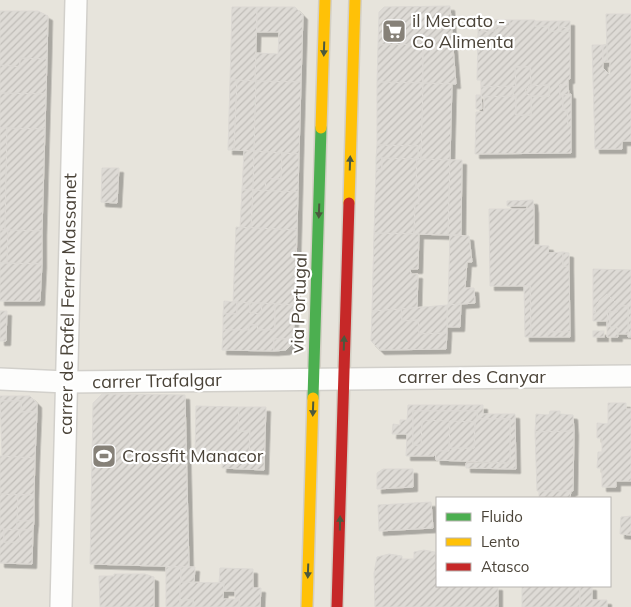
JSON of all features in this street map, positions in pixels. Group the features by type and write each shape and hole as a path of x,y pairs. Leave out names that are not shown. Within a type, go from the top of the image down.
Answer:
{"street":[{"name":"carrer de Rafel Ferrer Massanet","path":"61,607 76,0"},
{"name":"via Portugal","path":"307,607 325,0"},
{"path":"337,607 355,0"},
{"name":"carrer des Canyar","path":"314,378 631,376"},
{"name":"carrer Trafalgar","path":"0,379 66,382 314,378"}],"shaded area":[{"path":"0,0 631,0 631,607 0,607"}],"building":[{"path":"450,6 453,47 378,45 379,12 384,7"},
{"path":"232,7 257,7 255,81 230,80"},
{"path":"257,7 295,7 303,15 301,82 255,81 256,53 278,54 279,32 257,32"},
{"path":"0,11 38,11 48,16 47,59 20,58 20,67 0,65"},
{"path":"606,14 631,14 631,141 622,141 622,149 595,149 592,45 603,45 603,68 610,75 610,62 607,62"},
{"path":"478,20 510,20 510,26 496,27 496,31 478,32"},
{"path":"510,20 535,20 535,26 549,26 549,31 570,31 570,79 568,79 568,85 560,85 560,96 563,95 563,110 567,110 568,125 571,125 571,153 475,154 476,112 484,112 484,96 516,95 516,115 531,115 531,96 549,96 549,85 531,86 530,67 515,67 516,87 481,87 481,80 477,80 478,32 496,31 496,27 510,26"},
{"path":"535,21 559,21 559,28 570,27 570,31 549,31 549,26 535,26"},
{"path":"559,21 570,21 570,27 559,28"},
{"path":"420,44 423,46 423,83 377,82 378,45"},
{"path":"607,44 607,62 603,62 603,45"},
{"path":"423,46 453,47 456,84 423,83"},
{"path":"20,58 47,59 46,94 0,93 0,65 20,67"},
{"path":"515,67 530,67 531,86 525,90 531,96 531,115 516,115 516,95 513,95 513,87 516,87"},
{"path":"230,80 237,80 234,150 228,150"},
{"path":"237,80 256,81 254,151 234,150"},
{"path":"256,81 301,82 299,154 254,151"},
{"path":"377,82 423,83 421,159 418,159 418,146 377,145"},
{"path":"423,83 452,84 450,160 421,159"},
{"path":"549,85 549,96 531,96 526,93 529,86"},
{"path":"560,85 568,85 569,95 560,96"},
{"path":"513,86 513,96 481,97 481,87"},
{"path":"0,93 46,94 45,129 0,128"},
{"path":"571,94 571,125 568,125 567,110 563,110 563,95"},
{"path":"476,95 481,95 482,109 476,109"},
{"path":"0,128 7,128 5,230 0,230"},
{"path":"7,128 45,129 42,231 5,230"},
{"path":"377,145 418,146 418,159 376,158"},
{"path":"244,151 254,151 253,190 242,190"},
{"path":"254,151 282,153 281,179 266,179 265,191 253,190"},
{"path":"282,153 299,154 298,192 265,191 266,179 281,179"},
{"path":"376,158 382,158 382,170 376,170"},
{"path":"382,158 417,159 416,188 419,189 419,204 415,204 414,234 374,233 376,170 382,170"},
{"path":"417,159 450,160 448,235 414,234 415,204 419,204 419,189 416,188"},
{"path":"450,160 462,160 461,235 448,235"},
{"path":"102,168 119,168 117,203 101,202"},
{"path":"242,190 253,190 251,228 240,228"},
{"path":"253,190 298,192 297,230 251,228"},
{"path":"533,200 534,209 527,209 527,206 507,206 507,201"},
{"path":"489,209 534,209 534,245 549,246 548,253 563,252 563,266 569,266 570,332 548,332 547,337 531,337 530,286 490,286"},
{"path":"236,227 297,230 295,305 233,302"},
{"path":"0,230 8,230 7,263 0,263"},
{"path":"8,230 42,231 42,264 7,263"},
{"path":"374,233 419,234 418,269 410,269 411,274 418,274 417,308 372,311"},
{"path":"450,235 469,236 472,262 467,262 465,288 474,288 475,303 448,305"},
{"path":"563,252 569,253 569,266 563,266"},
{"path":"0,263 42,264 40,301 0,301"},
{"path":"593,269 631,270 631,337 628,337 628,306 618,306 617,312 610,312 610,327 617,327 618,337 607,337 607,313 609,307 616,303 607,294 599,301 595,313 593,313"},
{"path":"524,286 530,286 531,337 525,337"},
{"path":"607,294 616,303 608,308 607,321 593,321 593,313 595,313 597,304"},
{"path":"224,301 237,302 237,314 223,314"},
{"path":"237,302 250,303 250,313 261,314 262,303 275,304 275,330 258,330 257,325 249,325 249,330 223,330 223,314 237,314"},
{"path":"250,303 262,303 261,314 250,313"},
{"path":"275,304 295,305 293,339 274,339 274,351 222,350 223,330 249,330 249,325 257,325 258,330 275,330"},
{"path":"461,304 460,327 447,327 447,305"},
{"path":"447,305 447,333 419,334 418,320 402,321 401,309"},
{"path":"618,306 628,306 628,334 618,334 617,327 610,327 610,312 617,312"},
{"path":"401,309 402,321 418,320 419,334 447,333 446,349 380,350 371,341 372,311"},
{"path":"0,311 7,311 6,341 0,341"},
{"path":"593,331 604,331 604,337 593,337"},
{"path":"548,332 570,332 570,337 547,337"},
{"path":"274,339 293,339 293,343 286,350 274,351"},
{"path":"102,394 185,395 189,567 90,564 93,403"},
{"path":"0,396 30,396 37,403 37,412 21,412 21,401 0,401"},
{"path":"0,401 21,401 21,412 37,412 35,458 2,456"},
{"path":"608,403 626,403 626,409 631,409 631,481 616,481 616,487 602,487 602,468 597,468 598,452 602,452 602,438 597,438 597,423 608,424"},
{"path":"408,405 483,405 483,414 515,414 516,469 466,468 466,463 510,463 510,419 477,419 477,411 413,411 413,445 421,445 422,420 450,420 449,451 435,451 434,456 406,456 407,434 392,434 393,424 400,425 400,420 407,420"},
{"path":"196,406 239,407 238,431 250,431 249,458 195,455"},
{"path":"239,407 266,407 264,470 222,468 223,457 249,458 250,431 238,431"},
{"path":"413,411 477,411 477,419 510,419 510,463 436,460 435,451 449,451 449,448 474,448 475,422 422,420 421,445 413,445"},
{"path":"550,411 560,411 560,414 573,415 574,431 535,432 536,414 549,415"},
{"path":"450,421 475,422 474,448 449,448"},
{"path":"574,431 573,491 537,491 535,432"},
{"path":"0,456 35,458 34,495 0,494"},
{"path":"383,469 413,469 413,487 377,489 377,473"},
{"path":"539,491 571,491 570,497 539,497"},
{"path":"0,494 18,495 17,530 0,529"},
{"path":"18,495 34,495 34,521 17,521"},
{"path":"431,502 433,528 379,531 378,505"},
{"path":"631,516 631,535 620,534 621,517"},
{"path":"17,521 34,521 33,530 17,530"},
{"path":"0,529 4,529 4,542 19,542 20,530 33,530 32,564 0,563"},
{"path":"4,529 20,530 19,542 4,542"},
{"path":"424,550 435,552 436,587 498,587 498,607 375,607 374,573 377,557 389,554 402,556 402,559 414,559 414,552"},
{"path":"166,567 181,567 180,607 166,607"},
{"path":"181,567 195,567 194,583 181,583"},
{"path":"220,568 253,569 253,588 261,588 260,607 239,607 239,599 235,599 235,591 223,591 224,583 219,583"},
{"path":"114,574 145,574 154,577 154,607 100,607 99,576 114,576"},
{"path":"180,582 224,583 223,599 239,599 239,607 193,607 193,600 180,600"},
{"path":"522,587 580,587 580,607 522,607"},
{"path":"580,587 592,587 592,600 607,600 607,607 580,607"},
{"path":"180,600 193,600 193,607 180,607"}],"traffic: fast":[{"path":"313,398 321,128"}],"traffic: slow":[{"path":"321,128 325,0"},
{"path":"349,203 355,0"},
{"path":"307,607 313,398"}],"traffic: jam":[{"path":"337,607 349,203"}],"place":[{"name":"il Mercato - Co Alimenta","path":"394,31"},
{"name":"Crossfit Manacor","path":"104,456"}]}
